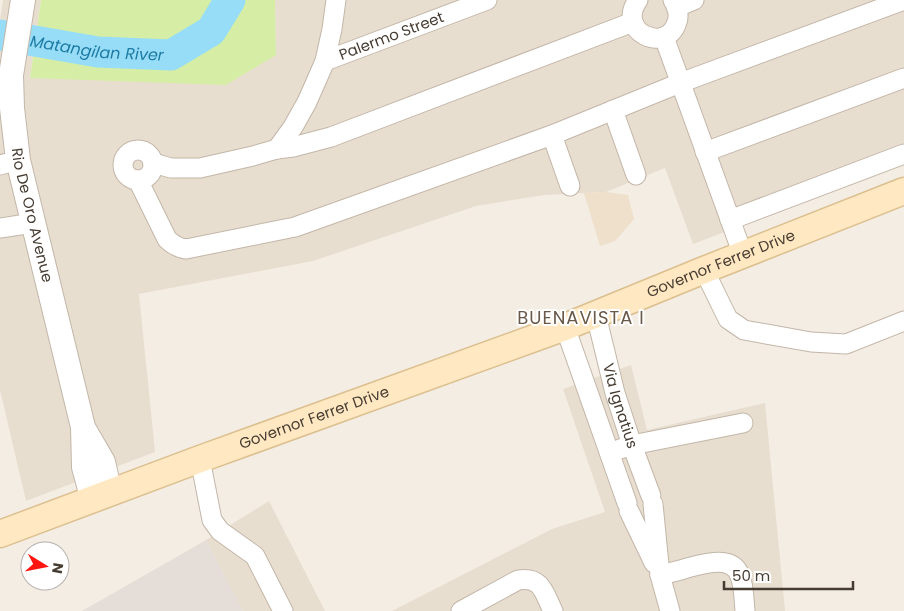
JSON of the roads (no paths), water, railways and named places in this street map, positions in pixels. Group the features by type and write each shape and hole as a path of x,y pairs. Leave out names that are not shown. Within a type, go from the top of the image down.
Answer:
{"main road":[{"name":"Governor Ferrer Drive","path":"0,534 565,327 904,191"}],"street":[{"name":"Rio De Oro Avenue","path":"23,0 11,75 12,108 9,163 33,223 83,427 84,467 102,496"},
{"path":"277,149 293,127 307,102 325,61 336,0"},
{"name":"Palermo Street","path":"325,61 487,0"},
{"path":"638,0 633,10 633,22 640,32 651,38 664,37 673,30 678,19 681,2"},
{"path":"138,180 167,239 173,245 180,248 186,249 295,227 552,135 680,83 904,0"},
{"path":"153,163 171,168 200,168 331,137 633,22"},
{"path":"664,37 742,255"},
{"path":"705,152 904,78"},
{"path":"613,110 636,175"},
{"path":"552,135 570,186"},
{"path":"133,150 146,152 151,156 153,163 150,175 138,180 131,178 123,167 127,154 133,150"},
{"path":"730,220 904,154"},
{"path":"0,228 33,223"},
{"path":"704,270 728,319 744,330 811,342 846,344 904,321"},
{"name":"Via Ignatius","path":"596,315 615,393 652,500 660,575 670,611"},
{"name":"Via Ignatius","path":"565,327 628,507 660,575"},
{"path":"590,402 615,393"},
{"path":"610,452 632,445 743,423"},
{"path":"188,464 212,520 220,531 255,556 283,611"},
{"path":"660,575 712,562 729,564 738,570 741,577 745,611"},
{"path":"461,611 518,580 527,578 535,581 541,587 553,611"}],"waterway":[{"name":"Matangilan River","path":"0,35 98,52 171,55 211,31 230,0"}],"district":[{"name":"BUENAVISTA I","path":"581,318"}]}
